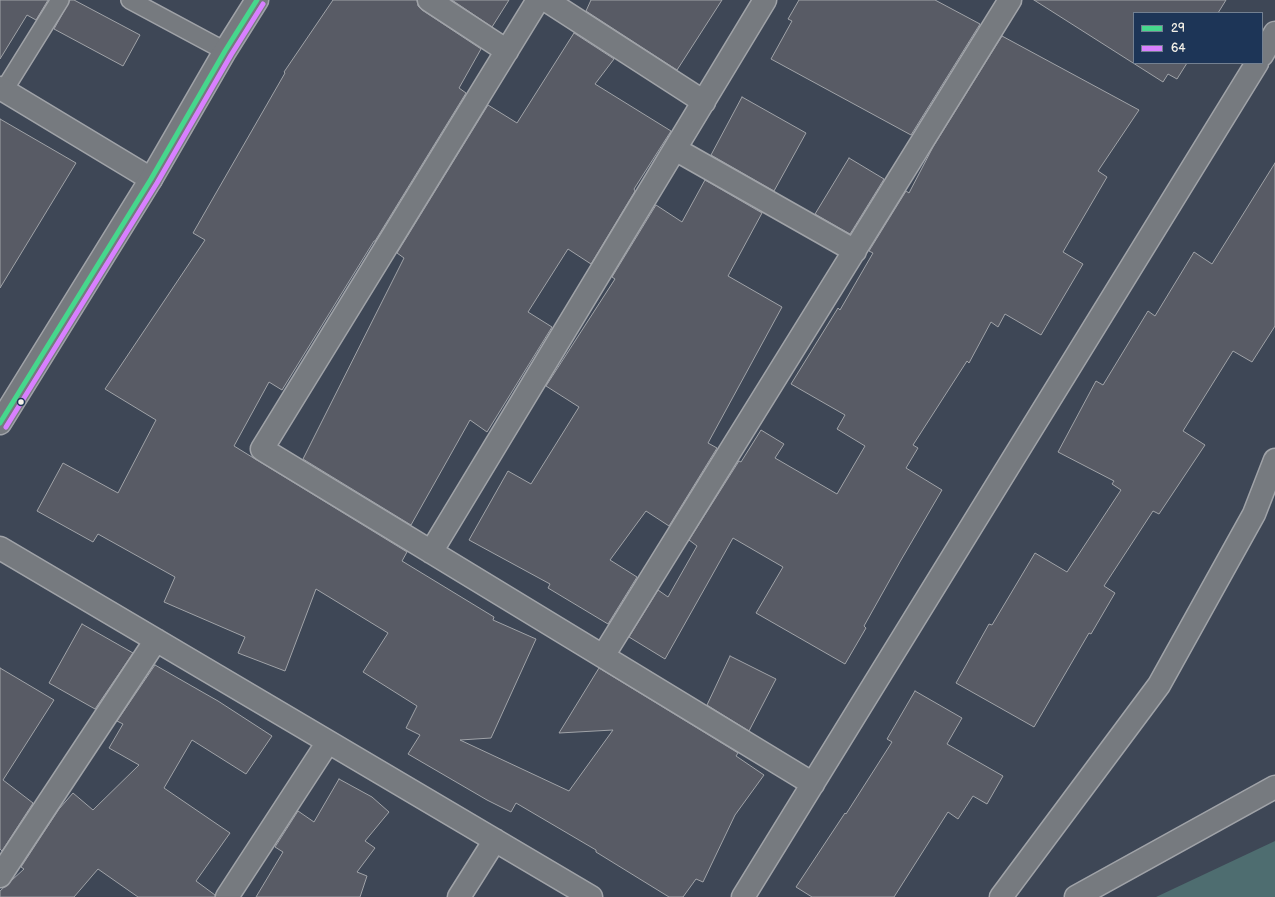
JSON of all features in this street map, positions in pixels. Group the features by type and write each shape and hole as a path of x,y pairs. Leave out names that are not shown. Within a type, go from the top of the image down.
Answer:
{"street":[{"path":"0,423 151,179 225,51 257,0"},
{"path":"430,0 506,51"},
{"path":"538,0 262,449 812,784"},
{"path":"546,0 704,102"},
{"path":"431,552 765,0"},
{"path":"604,656 1010,0"},
{"path":"1263,53 1275,34"},
{"path":"743,897 1256,64"},
{"path":"2,89 151,179"},
{"path":"675,149 855,250"},
{"path":"1001,897 1159,685 1254,514 1275,460"},
{"path":"0,548 591,897"},
{"path":"0,876 156,640"},
{"path":"227,897 328,742"},
{"path":"1076,897 1275,787"},
{"path":"459,897 495,840"}],"lane":[{"path":"2,89 60,0"},
{"path":"130,0 225,51"}],"green space":[{"path":"1275,841 1275,897 1156,897"}],"building":[{"path":"0,0 48,0 36,20 27,15 0,59"},
{"path":"70,0 74,0 140,35 123,66 54,29"},
{"path":"333,0 417,0 418,6 422,10 481,49 459,88 466,93 375,241 282,390 269,382 234,446 407,552 402,561 494,617 493,620 536,639 491,738 460,740 569,791 613,730 559,733 599,668 738,753 736,756 764,775 735,815 703,882 696,879 683,897 669,897 596,852 596,850 516,803 511,812 487,800 408,754 420,735 406,728 417,706 363,672 388,633 316,589 285,671 238,653 245,637 164,602 175,577 98,534 93,542 37,511 63,463 118,493 156,420 105,389 205,240 193,233 285,73 284,72"},
{"path":"452,0 509,0 492,27"},
{"path":"591,0 722,0 677,70 586,11"},
{"path":"799,0 935,0 980,24 911,135 771,59 792,21 788,19"},
{"path":"1034,0 1226,0 1219,12 1133,12 1133,63"},
{"path":"574,33 614,59 595,84 671,131 634,189 635,191 591,264 568,249 528,312 552,327 487,432 470,420 411,525 303,459 404,258 397,253 488,105 517,123"},
{"path":"1002,36 1139,110 1098,171 1107,177 1063,252 1083,264 1041,335 1005,314 998,327 991,322 969,363 967,361 913,445 918,448 906,468 942,490 864,626 866,628 845,664 756,613 783,567 733,538 665,659 629,637 658,590 668,597 697,546 689,540 739,461 741,462 761,430 784,444 775,458 837,494 865,446 837,429 845,415 791,384 838,308 840,310 873,253 869,251 906,191 909,193 933,147"},
{"path":"1135,64 1186,64 1177,79 1168,74 1163,82"},
{"path":"742,97 806,133 774,191 711,155"},
{"path":"0,119 76,163 0,288"},
{"path":"849,158 884,179 850,234 815,214"},
{"path":"1275,163 1275,326 1252,362 1233,351 1183,431 1205,445 1159,514 1153,511 1104,586 1115,593 1091,634 1089,633 1034,727 956,683 989,624 992,625 1035,553 1067,572 1121,490 1112,484 1114,481 1058,452 1096,381 1103,385 1148,311 1155,316 1194,252 1212,264"},
{"path":"705,180 762,213 728,276 782,307 708,443 717,448 669,526 646,511 610,560 637,577 608,624 548,588 550,584 469,540 508,471 531,484 579,407 546,386 615,279 612,277 656,205 682,222"},
{"path":"82,624 133,653 95,709 49,683"},
{"path":"730,656 776,679 749,731 707,705"},
{"path":"155,665 218,701 272,736 246,774 192,740 164,788 230,833 196,881 215,895 215,897 138,897 98,869 74,897 0,897 0,891 24,869 21,867 59,809 73,793 93,810 139,765 109,748 123,724 117,721"},
{"path":"0,668 54,700 3,780 33,803 2,851 0,849"},
{"path":"915,691 962,718 947,744 1003,776 987,804 973,796 958,819 948,812 894,897 812,897 796,887 845,813 846,814 892,742 887,739"},
{"path":"339,779 372,797 389,812 365,841 375,848 357,872 367,876 360,897 256,897 283,852 275,847 298,811 314,822"}],"transit line":[{"name":"29","path":"0,423 151,179 225,51 257,0"},
{"name":"64","path":"6,427 157,183 231,55 263,4"}]}
